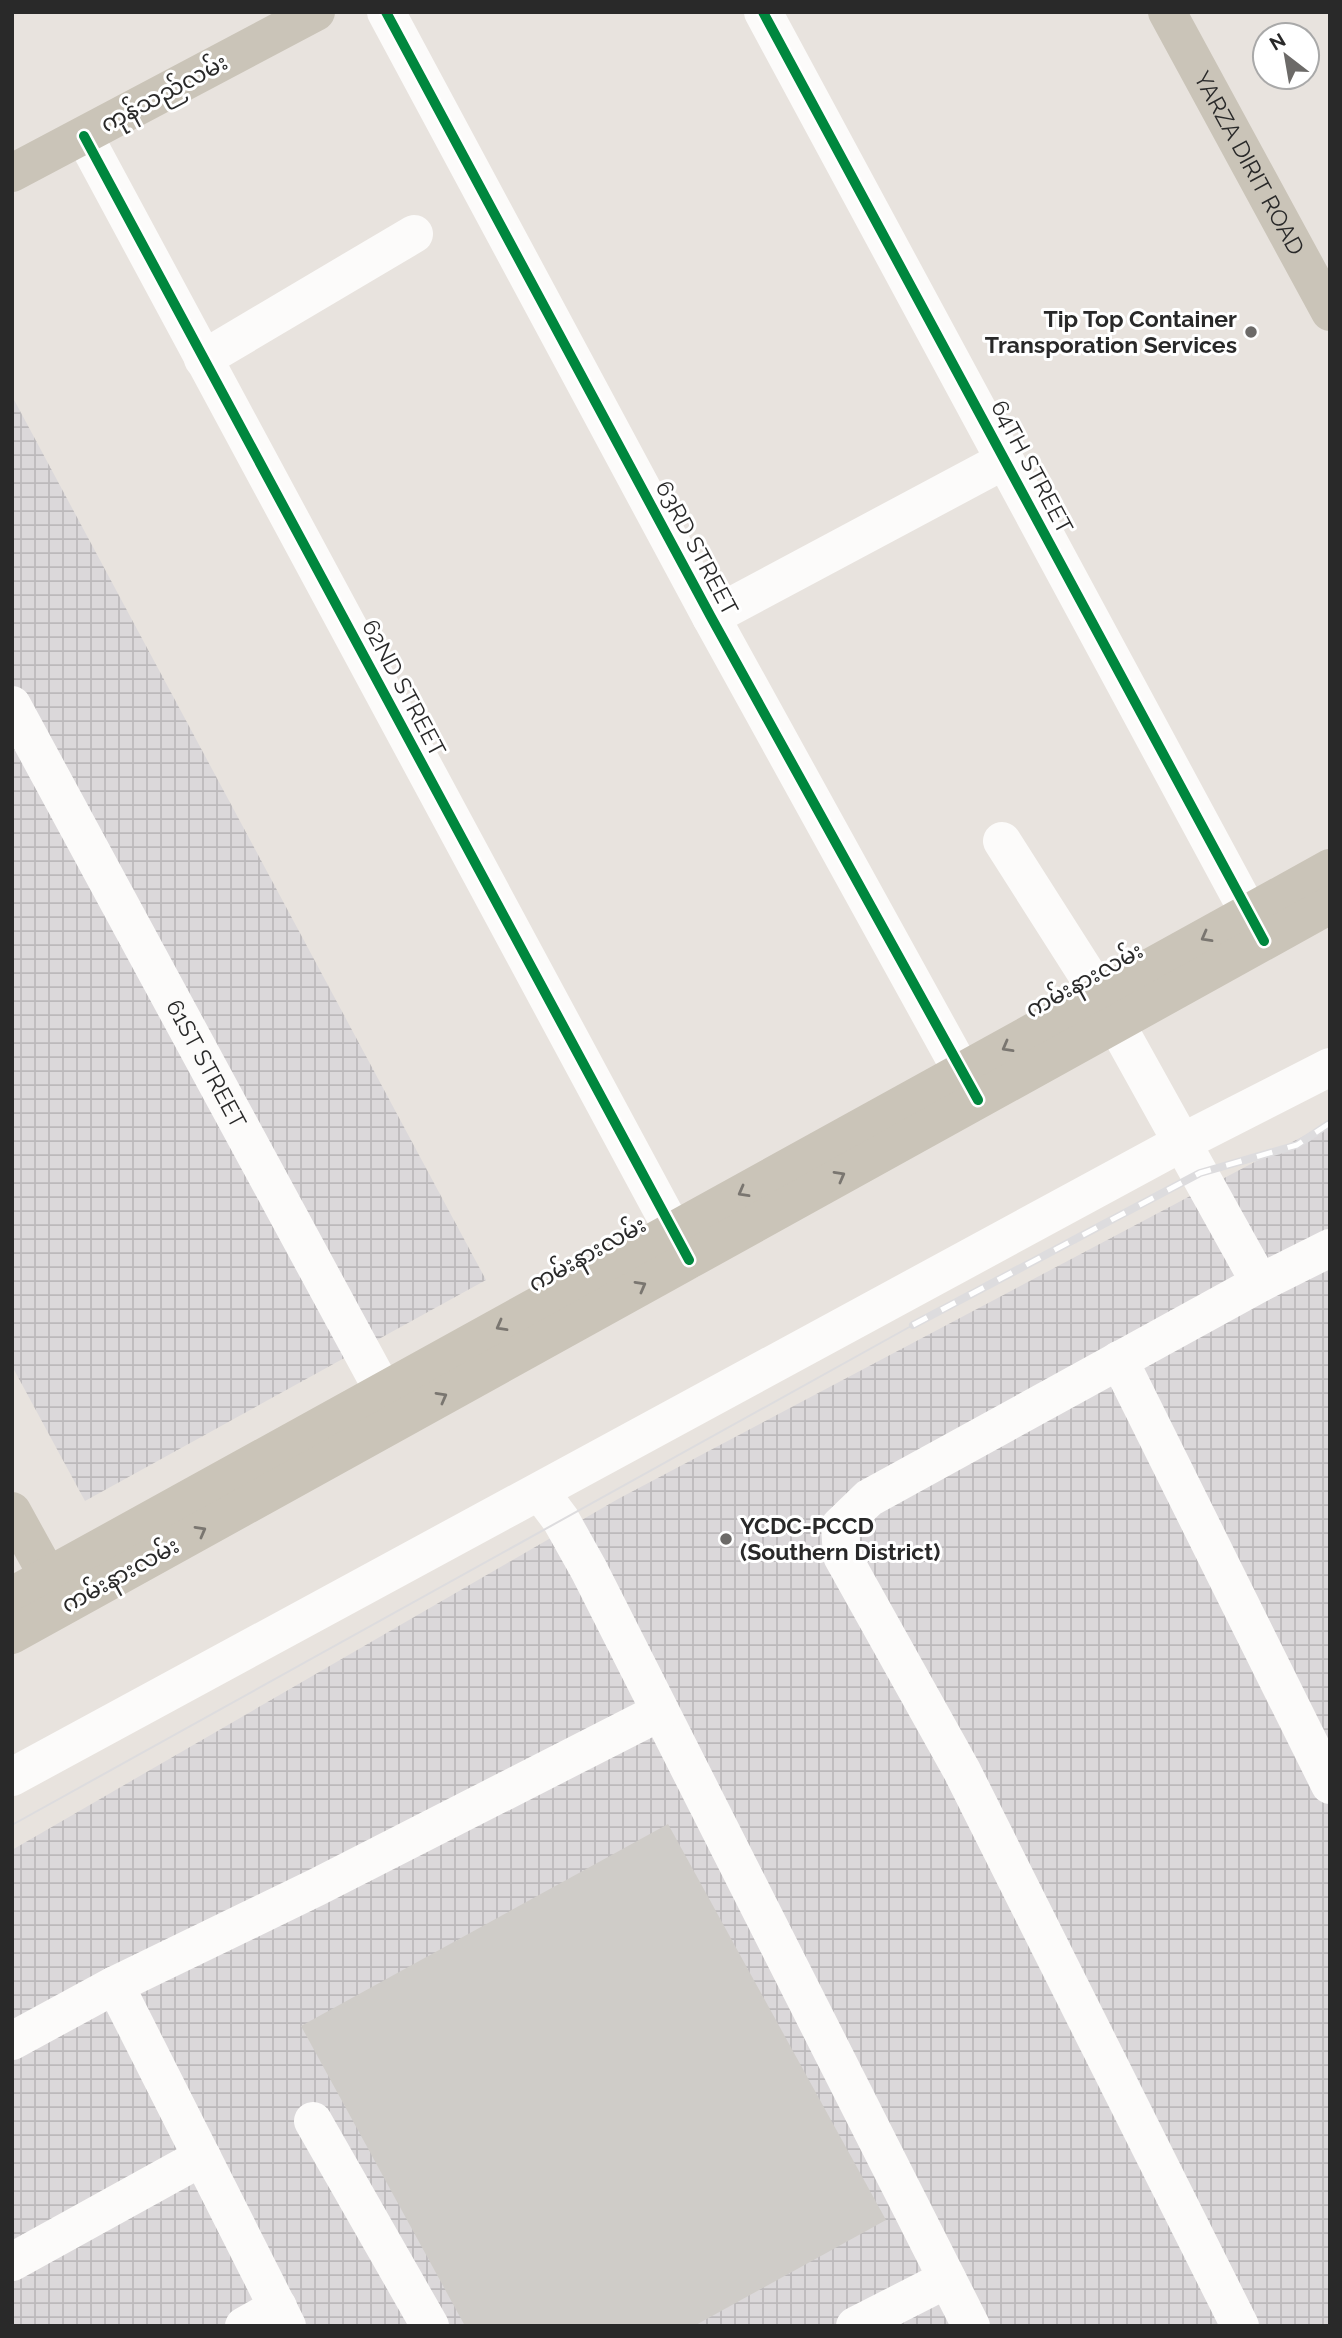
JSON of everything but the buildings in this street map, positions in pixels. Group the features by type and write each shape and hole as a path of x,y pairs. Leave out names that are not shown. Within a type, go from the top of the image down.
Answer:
{"main road":[{"name":"ကုန်သည်လမ်း","path":"12,173 316,12"},
{"name":"YARZA DIRIT ROAD","path":"1167,12 1330,312"},
{"name":"ကမ်းနားလမ်း","path":"12,1635 56,1591 1256,927 1330,868"},
{"name":"ကမ်းနားလမ်း","path":"1256,927 1330,905"},
{"path":"12,1511 56,1591"},
{"name":"ကမ်းနားလမ်း","path":"12,1596 56,1591"}],"street":[{"name":"63RD STREET","path":"386,12 711,617 970,1086"},
{"name":"64TH STREET","path":"763,12 1256,927"},
{"name":"62ND STREET","path":"84,136 681,1246"},
{"path":"204,359 414,234"},
{"path":"711,617 1005,460"},
{"name":"61ST STREET","path":"12,705 392,1406"},
{"path":"1002,841 1108,1009 1260,1283"},
{"path":"12,1777 1181,1143 1330,1067"},
{"path":"1240,2326 962,1771 842,1556 840,1526 869,1498 1260,1283 1330,1248"},
{"path":"1119,1360 1330,1785"},
{"path":"540,1492 561,1520 589,1570 971,2326"},
{"path":"12,2041 115,1985 317,1887 660,1712"},
{"path":"115,1985 282,2316 244,2326"},
{"path":"313,2120 430,2326"},
{"path":"12,2262 202,2157"},
{"path":"855,2326 947,2279"}],"shaded area":[{"path":"12,396 486,1280 85,1501 12,1366"},
{"path":"1330,1122 1330,2326 12,2326 12,1850 618,1499"}],"tram line":[{"path":"12,1825 913,1325"}],"railway":[{"path":"913,1325 1200,1173 1297,1145 1330,1123"}],"cycle path":[{"path":"386,12 711,617 978,1100"},
{"path":"763,12 1264,941"},
{"path":"84,136 689,1260"}],"place":[{"name":"Tip Top Container Transporation Services","path":"1251,332"},
{"name":"YCDC-PCCD (Southern District)","path":"726,1539"}]}
